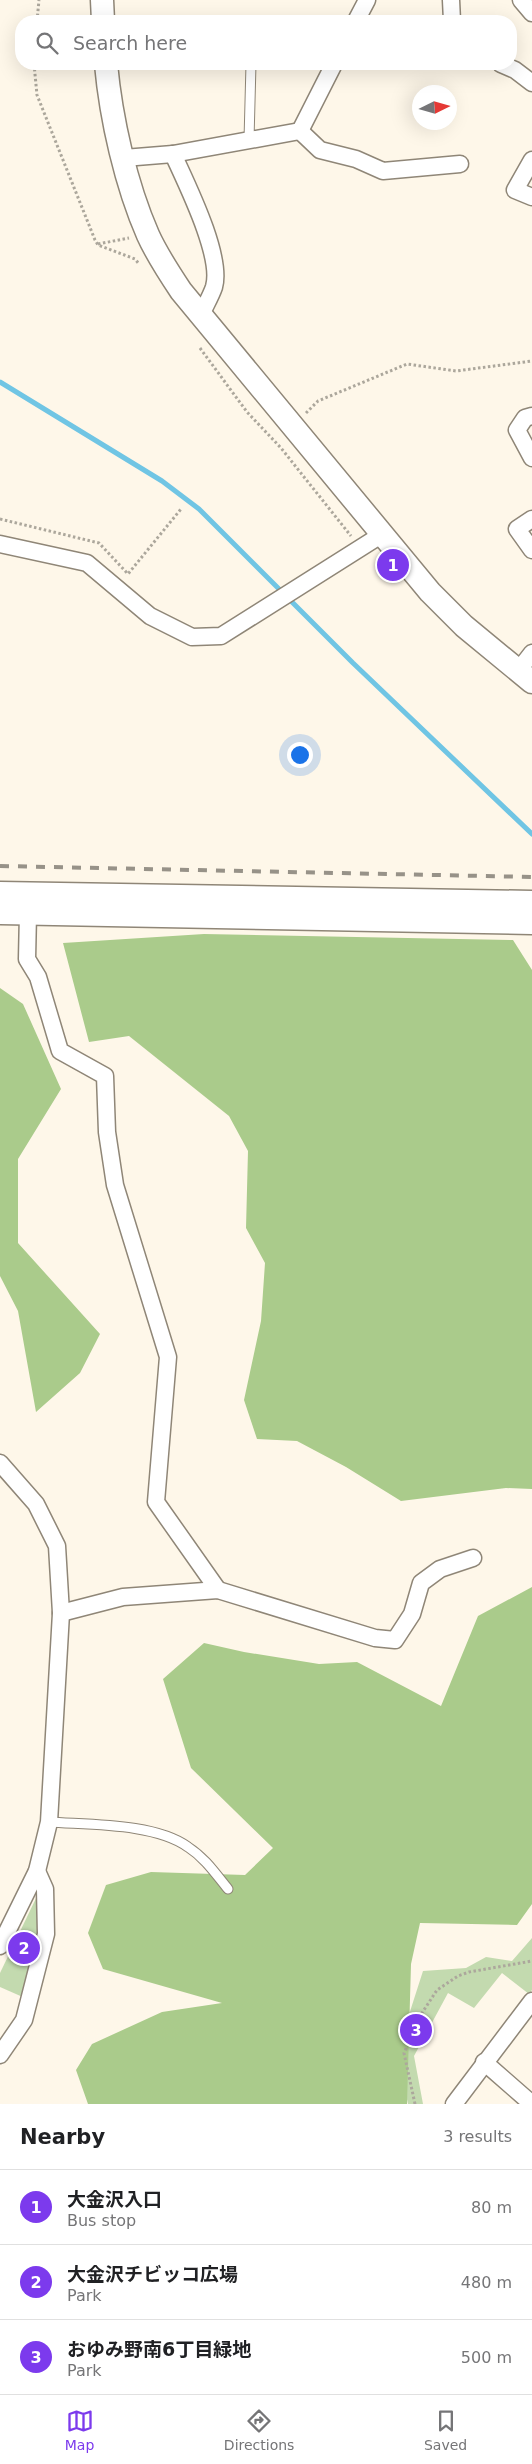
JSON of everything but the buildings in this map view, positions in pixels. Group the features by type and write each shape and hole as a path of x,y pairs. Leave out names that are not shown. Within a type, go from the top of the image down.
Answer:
{"street":[{"path":"102,0 103,15"},
{"path":"359,15 367,0"},
{"path":"451,0 452,15"},
{"path":"521,0 532,13"},
{"path":"107,70 113,114 135,199 160,259 181,291 430,592 464,626 525,676 532,653"},
{"path":"300,131 331,70"},
{"path":"515,70 532,83"},
{"path":"124,158 173,154 300,131"},
{"path":"300,131 320,150 356,159 383,171 460,164"},
{"path":"173,154 207,230 213,259 215,285 201,315"},
{"path":"532,160 515,190 532,197"},
{"path":"532,416 525,418 517,430 532,458"},
{"path":"532,519 517,528 532,550"},
{"path":"0,544 86,563 150,616 192,637 221,636 381,534"},
{"path":"0,893 532,902"},
{"path":"0,912 532,923"},
{"path":"28,913 27,959 38,977 60,1051 105,1076 107,1132 115,1184 168,1357 156,1502 218,1590"},
{"path":"0,1463 36,1504 57,1546 61,1613 49,1822 37,1871 0,1946"},
{"path":"61,1613 122,1597 218,1590 375,1638 395,1640 412,1614 421,1583 440,1569 473,1558"},
{"path":"0,2055 24,2020 46,1934 45,1889 37,1871"},
{"path":"454,2104 532,2001"},
{"path":"484,2062 532,2104"}],"lane":[{"path":"249,140 251,70"},
{"path":"49,1822 131,1829 168,1836 187,1846 206,1861 228,1889"}],"path":[{"path":"38,15 39,0"},
{"path":"98,244 148,234"},
{"path":"294,426 318,401 407,364 456,371 532,361"},
{"path":"0,519 99,543 128,574 181,509"},
{"path":"415,2104 404,2053 422,2013 437,1990 458,1976 469,1972 532,1960"}],"green space":[{"path":"204,934 513,940 532,970 532,1489 506,1488 401,1501 346,1467 297,1441 257,1439 244,1400 261,1321 265,1263 246,1228 248,1151 229,1116 129,1036 89,1042 63,943"},
{"path":"0,988 23,1004 61,1089 18,1159 18,1243 100,1334 80,1373 36,1412 18,1311 0,1276"},
{"path":"532,1587 532,1904 517,1925 420,1923 411,1964 407,2104 88,2104 76,2070 92,2044 162,2012 222,2003 103,1969 88,1933 106,1885 151,1872 245,1875 273,1848 191,1768 163,1679 204,1643 244,1652 319,1664 357,1662 441,1706 478,1616"},
{"path":"39,1892 42,1924 25,1998 0,1987 0,1973"},
{"path":"532,1938 532,1990 529,1994 502,1973 474,2008 448,1993 414,2056 423,2104 408,2104 397,2052 423,1971 466,1968 486,1957 512,1961"}],"waterway":[{"path":"0,382 162,481 199,509 353,663 532,834"}],"railway":[{"path":"0,866 532,877"}],"place":[{"name":"大金沢入口","path":"393,565"},
{"name":"大金沢チビッコ広場","path":"24,1948"},
{"name":"おゆみ野南6丁目緑地","path":"416,2030"}]}
